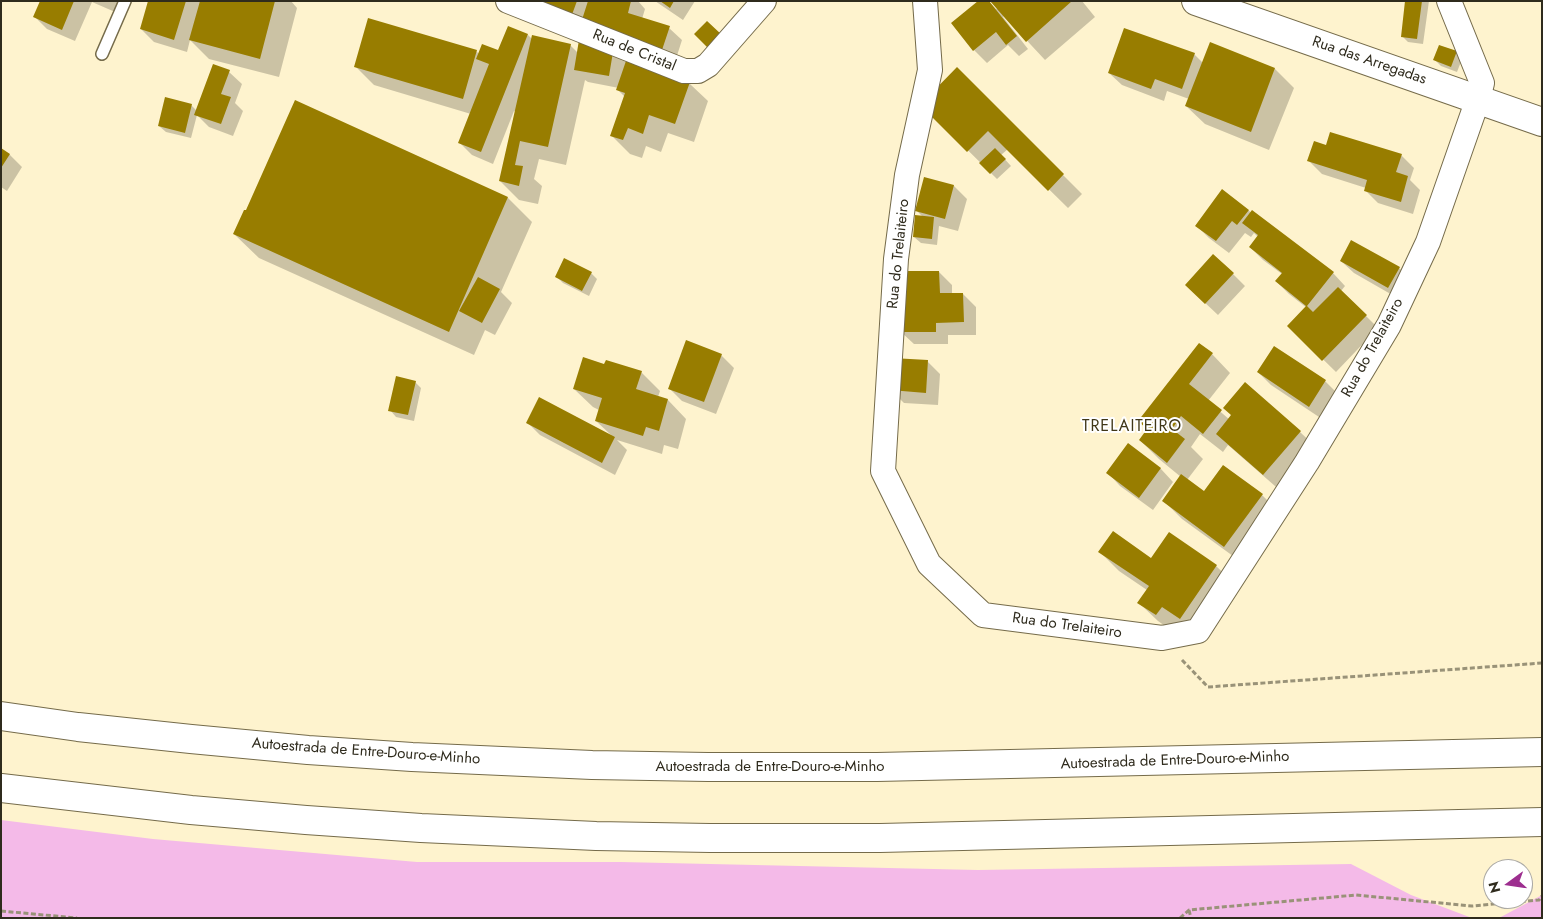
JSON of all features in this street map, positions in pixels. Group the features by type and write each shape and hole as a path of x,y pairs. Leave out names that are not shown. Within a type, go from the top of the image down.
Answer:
{"main road":[{"name":"Rua das Arregadas","path":"1196,1 1542,122"},
{"name":"Autoestrada de Entre-Douro-e-Minho","path":"1,716 182,738 308,750 412,757 592,765 877,768 1542,752"},
{"path":"1,788 191,810 306,820 421,828 596,836 890,838 1542,822"}],"street":[{"name":"Rua de Cristal","path":"508,1 684,71 698,71 708,65 764,1"},
{"name":"Rua do Trelaiteiro","path":"925,1 930,70 907,175 896,258 884,471 929,564 983,614 1162,638 1198,631 1307,462 1390,325 1428,242 1482,83 1449,1"}],"lane":[{"path":"102,54 125,1"}],"path":[{"path":"1162,638 1208,687 1542,662"},
{"path":"1180,918 1188,910 1356,895 1472,906 1539,900 1542,896"},
{"path":"1188,910 1191,918"},
{"path":"1,911 77,918"}],"shaded area":[{"path":"1,820 153,839 417,862 621,862 978,870 1351,864 1411,895 1472,918 1,918"},
{"path":"1542,895 1542,918 1499,918 1516,909 1533,909 1533,900"}],"building":[{"path":"40,1 74,1 62,30 33,17"},
{"path":"148,1 186,1 174,40 140,29"},
{"path":"200,1 275,1 260,59 189,40"},
{"path":"521,1 577,1 570,20"},
{"path":"588,1 631,1 628,13 670,26 660,56 579,29"},
{"path":"660,1 674,1 670,8"},
{"path":"978,1 989,1 1017,36 1006,45 996,32 973,51 951,23"},
{"path":"990,1 1072,1 1026,42"},
{"path":"1405,1 1422,1 1417,39 1401,37"},
{"path":"368,18 477,50 463,99 354,67"},
{"path":"707,21 722,35 709,49 694,34"},
{"path":"508,26 528,34 481,152 458,143 489,64 476,59 482,44 498,50"},
{"path":"1124,28 1195,53 1182,89 1155,79 1151,89 1108,73"},
{"path":"532,35 571,44 548,147 520,141 515,165 523,166 519,186 499,181"},
{"path":"579,40 614,46 609,76 574,70"},
{"path":"1210,42 1275,68 1251,132 1185,106"},
{"path":"1439,45 1457,51 1451,67 1433,60"},
{"path":"627,58 690,82 675,124 649,115 643,134 628,128 623,140 610,136 625,93 616,90"},
{"path":"213,64 230,70 221,94 231,97 221,124 194,115"},
{"path":"957,67 1064,174 1048,191 988,131 967,152 920,105"},
{"path":"165,97 192,104 185,133 158,126"},
{"path":"295,100 508,197 449,332 233,234 244,210 246,210"},
{"path":"1330,132 1402,154 1396,172 1408,176 1401,202 1364,191 1367,180 1307,161 1314,141 1326,145"},
{"path":"1,148 10,154 1,168"},
{"path":"995,148 1006,159 990,174 979,163"},
{"path":"924,177 954,185 945,219 915,211"},
{"path":"1222,189 1249,210 1237,225 1232,221 1216,241 1195,226"},
{"path":"1252,210 1334,272 1307,306 1313,312 1338,287 1367,315 1322,361 1287,326 1306,306 1275,281 1282,273 1249,247 1258,235 1242,223"},
{"path":"915,215 934,217 932,239 913,237"},
{"path":"1351,240 1400,267 1388,288 1340,261"},
{"path":"1213,254 1234,273 1205,304 1185,285"},
{"path":"564,258 592,272 582,291 555,277"},
{"path":"899,271 939,271 940,293 963,293 964,322 936,323 936,332 900,332"},
{"path":"478,277 500,289 482,323 459,311"},
{"path":"686,340 722,354 704,402 668,389"},
{"path":"1199,343 1213,353 1189,384 1222,410 1203,434 1181,416 1172,429 1185,439 1167,463 1139,440 1147,429 1138,421"},
{"path":"1274,346 1326,380 1309,407 1257,372"},
{"path":"583,357 604,364 606,360 642,371 636,389 668,399 659,431 646,427 643,436 595,421 602,398 573,389"},
{"path":"892,358 928,360 926,393 890,390"},
{"path":"396,376 416,381 408,415 388,411"},
{"path":"1245,382 1301,431 1263,475 1216,434 1231,415 1223,408"},
{"path":"539,397 615,437 602,463 526,423"},
{"path":"1128,443 1161,468 1139,498 1106,473"},
{"path":"1223,465 1263,494 1224,547 1162,501 1181,474 1204,491"},
{"path":"1113,531 1151,558 1169,532 1217,565 1180,619 1162,607 1156,615 1137,603 1149,586 1098,552"}],"district":[{"name":"TRELAITEIRO","path":"1132,427"}]}
